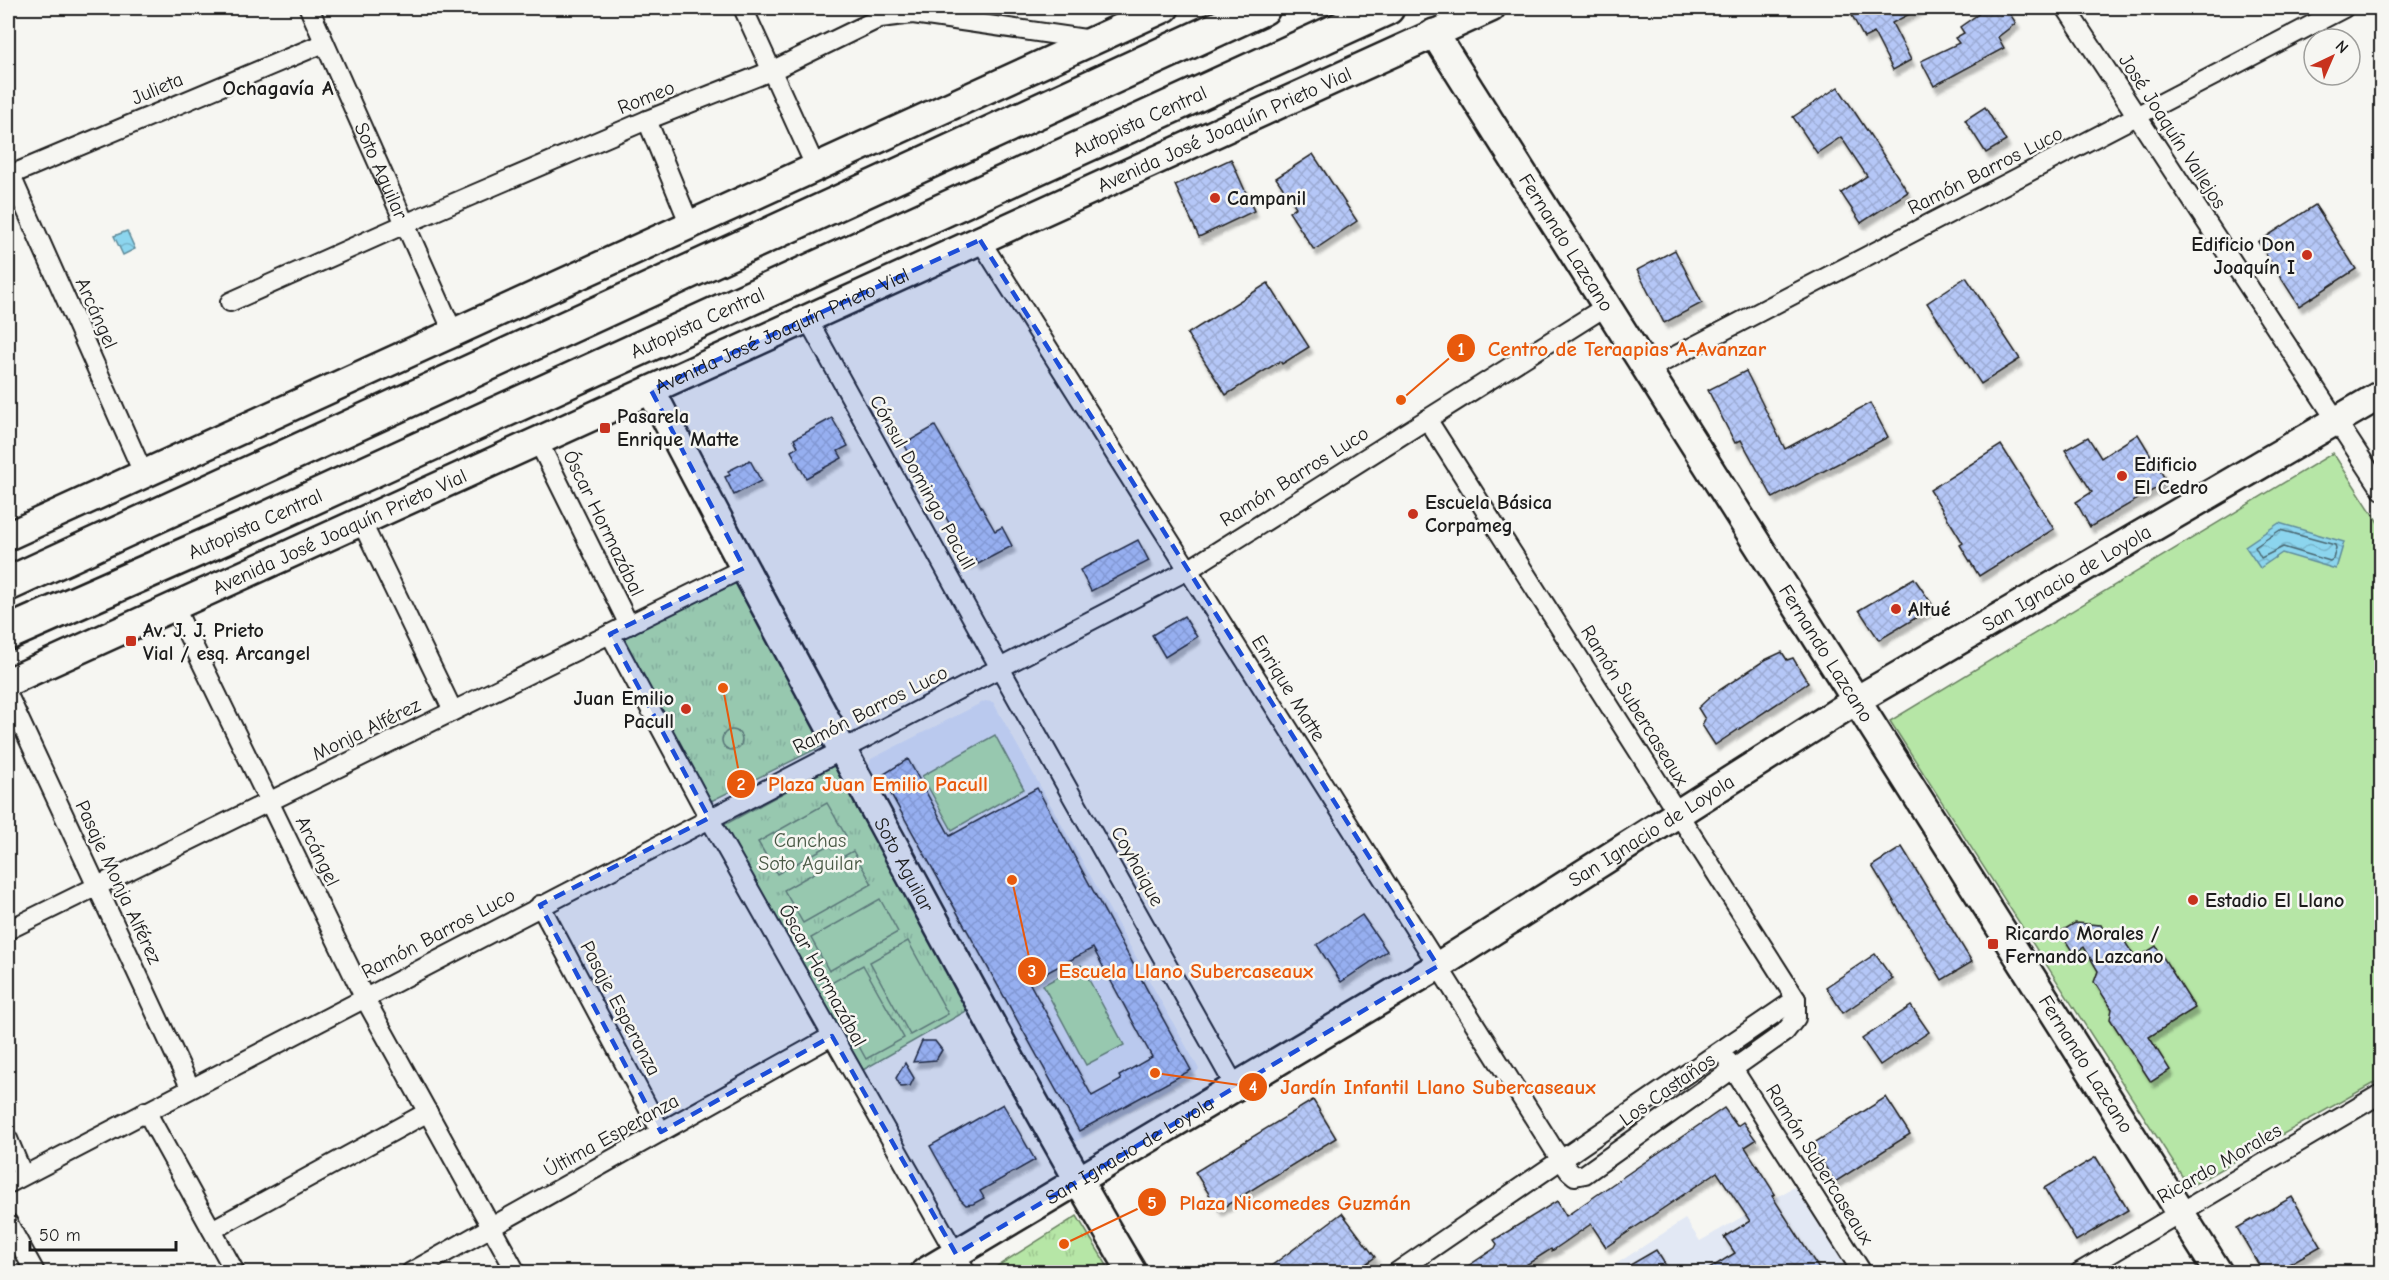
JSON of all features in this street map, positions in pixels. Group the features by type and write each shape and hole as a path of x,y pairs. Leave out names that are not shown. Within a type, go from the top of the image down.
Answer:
{"highway":[{"path":"8,584 1263,8"},
{"name":"Autopista Central","path":"8,633 257,523 1387,8"}],"street":[{"name":"Soto Aguilar","path":"312,8 324,42 454,334"},
{"path":"743,8 816,168"},
{"path":"8,536 1165,8"},
{"name":"Avenida José Joaquín Prieto Vial","path":"8,682 1491,8"},
{"name":"José Joaquín Vallejos","path":"2066,8 2382,490"},
{"name":"Ramón Barros Luco","path":"1646,371 2344,8"},
{"name":"Romeo","path":"230,302 648,120 771,71 880,18 902,14 1094,40"},
{"name":"Fernando Lazcano","path":"1434,33 1605,307 2218,1272"},
{"name":"Julieta","path":"8,173 324,42"},
{"path":"648,120 690,225"},
{"name":"Arcángel","path":"8,173 144,475"},
{"name":"Enrique Matte","path":"980,240 1561,1159"},
{"name":"Ramón Barros Luco","path":"15,1179 1188,570 1605,307"},
{"name":"Cónsul Domingo Pacull","path":"807,318 1000,667"},
{"name":"Soto Aguilar","path":"651,390 842,749 1078,1181 1132,1272"},
{"name":"San Ignacio de Loyola","path":"925,1272 961,1263 1078,1181 1438,966 1855,701 2382,394"},
{"name":"Ramón Subercaseaux","path":"1427,419 1796,999"},
{"name":"Óscar Hormazábal","path":"538,441 629,625"},
{"path":"362,521 453,711"},
{"name":"Monja Alférez","path":"8,930 744,568"},
{"name":"Arcángel","path":"174,606 364,997 516,1272"},
{"name":"Óscar Hormazábal","path":"610,634 709,818 961,1263"},
{"name":"Coyhaique","path":"1000,667 1236,1088"},
{"name":"Pasaje Monja Alférez","path":"8,695 190,1087"},
{"name":"Pasaje Esperanza","path":"540,905 661,1132"},
{"name":"Los Castaños","path":"1561,1159 1575,1176 1585,1174 1785,1032 1796,1018 1796,999"},
{"name":"Los Castaños","path":"1397,1272 1796,999"},
{"name":"Última Esperanza","path":"411,1272 832,1036"},
{"name":"Ramón Subercaseaux","path":"1720,1050 1862,1272"},
{"name":"Ricardo Morales","path":"2080,1272 2382,1093"},
{"path":"146,1111 235,1272"},
{"path":"212,1230 428,1112"},
{"path":"8,1140 15,1179"},
{"path":"8,1223 35,1272"}],"highlighted area":[{"path":"980,240 1438,966 956,1254 832,1036 661,1132 540,905 709,818 610,634 744,568 651,390"}],"shaded area":[{"path":"985,701 993,702 1199,1069 1196,1073 1073,1143 869,765 871,759"},
{"path":"1796,1186 1852,1272 1604,1272 1685,1219 1700,1241"}],"green space":[{"name":"Estadio El Llano","path":"2333,453 2381,527 2381,1079 2189,1187 1890,721"},
{"path":"741,573 832,741 701,806 617,634"},
{"path":"732,730 739,733 742,740 739,747 732,750 725,747 722,740 725,733"},
{"path":"995,735 1024,789 952,830 922,776"},
{"name":"Canchas Soto Aguilar","path":"835,765 968,1010 863,1070 722,826"},
{"path":"827,803 846,836 777,874 758,842"},
{"path":"853,851 872,884 803,923 784,890"},
{"path":"880,899 898,932 829,971 811,938"},
{"path":"908,941 948,1014 910,1035 870,962"},
{"path":"863,965 904,1038 866,1059 826,986"},
{"path":"1081,965 1124,1045 1086,1065 1043,985"},
{"path":"1077,1216 1111,1272 988,1272"}],"water":[{"path":"127,231 135,249 123,255 114,236"},
{"path":"2279,523 2344,542 2336,569 2282,553 2260,568 2245,546"}],"building":[{"path":"1848,8 1921,8 1892,23 1911,60 1893,70 1874,33 1864,38"},
{"path":"1987,8 2006,8 2016,23 1998,37 2004,48 1934,86 1921,61 1959,43 1955,38 1964,33 1960,27"},
{"path":"1838,87 1908,192 1861,223 1841,193 1867,176 1841,137 1817,153 1793,117"},
{"path":"1985,107 2006,141 1986,153 1965,120"},
{"path":"1313,154 1357,221 1314,250 1289,212 1296,207 1276,178"},
{"name":"Campanil","path":"1231,159 1254,211 1199,237 1175,185"},
{"name":"Edificio Don Joaquín I","path":"2315,205 2356,269 2299,306 2258,242"},
{"path":"1675,250 1702,303 1664,323 1637,270"},
{"path":"1966,277 2020,359 1981,384 1927,303"},
{"path":"1268,283 1309,347 1282,364 1280,361 1226,395 1187,334"},
{"path":"1746,371 1785,449 1870,403 1888,437 1773,498 1741,440 1735,443 1708,390"},
{"path":"832,418 848,446 838,451 842,458 806,478 791,451 798,447 794,439"},
{"path":"935,426 995,531 1002,527 1012,546 978,564 975,559 968,563 948,521 904,444"},
{"name":"Edificio El Cedro","path":"2138,434 2167,482 2090,527 2076,502 2092,492 2065,450 2088,437 2101,458"},
{"path":"2001,445 2054,529 1979,576 1960,545 1963,543 1930,490"},
{"path":"750,460 761,481 734,495 725,477 730,475 728,471"},
{"path":"1138,540 1149,561 1091,591 1080,570"},
{"name":"Altué","path":"1914,578 1934,607 1879,640 1859,610"},
{"path":"1184,616 1197,637 1165,657 1152,635"},
{"path":"1782,652 1787,660 1793,658 1808,683 1715,745 1702,725 1705,719 1698,708 1712,695 1765,660"},
{"path":"908,759 950,836 1037,788 1191,1070 1079,1131 881,776","holes":["1093,948 1152,1057 1119,1076 1121,1080 1092,1096 1029,982"]},
{"path":"1902,847 1972,962 1942,980 1872,866"},
{"path":"1362,915 1387,951 1341,982 1317,945"},
{"path":"2075,923 2101,925 2106,934 2116,928 2136,959 2156,946 2195,1008 2149,1037 2170,1070 2151,1082 2110,1019 2112,1009 2094,982 2098,971 2084,947 2074,954 2060,932"},
{"path":"1875,954 1893,979 1843,1013 1826,987"},
{"path":"1911,1006 1929,1032 1880,1065 1862,1039"},
{"path":"922,1041 935,1041 942,1050 936,1060 913,1062"},
{"path":"905,1063 914,1078 910,1086 901,1087 896,1078"},
{"path":"1886,1097 1910,1134 1835,1182 1811,1145"},
{"path":"1313,1100 1336,1138 1219,1210 1195,1172"},
{"path":"1003,1104 1035,1160 980,1191 984,1198 966,1205 960,1199 930,1146"},
{"path":"1724,1108 1737,1126 1743,1122 1756,1140 1745,1147 1775,1194 1772,1196 1821,1272 1704,1272 1735,1253 1724,1237 1750,1221 1717,1172 1606,1247 1591,1224 1552,1251 1551,1249 1515,1272 1459,1272 1495,1248 1497,1244 1494,1240 1557,1201 1566,1216"},
{"path":"2096,1157 2128,1210 2076,1241 2044,1188"},
{"path":"2292,1197 2321,1246 2275,1272 2263,1272 2237,1228"},
{"path":"1342,1213 1375,1257 1355,1272 1263,1272"},
{"path":"1656,1250 1670,1272 1618,1272"}],"place":[{"name":"Campanil","path":"1215,198"},
{"name":"Edificio Don Joaquín I","path":"2307,255"},
{"name":"Centro de Teraapias A-Avanzar","path":"1401,400"},
{"name":"Pasarela Enrique Matte","path":"605,428"},
{"name":"Edificio El Cedro","path":"2122,476"},
{"name":"Escuela Básica Corpameg","path":"1413,514"},
{"name":"Altué","path":"1896,609"},
{"name":"Av. J. J. Prieto Vial / esq. Arcangel","path":"131,641"},
{"name":"Plaza Juan Emilio Pacull","path":"723,688"},
{"name":"Juan Emilio Pacull","path":"686,709"},
{"name":"Escuela Llano Subercaseaux","path":"1012,880"},
{"name":"Estadio El Llano","path":"2193,900"},
{"name":"Ricardo Morales / Fernando Lazcano","path":"1993,944"},
{"name":"Jardín Infantil Llano Subercaseaux","path":"1155,1073"},
{"name":"Plaza Nicomedes Guzmán","path":"1064,1244"}],"district":[{"name":"Ochagavía A","path":"278,88"}]}
